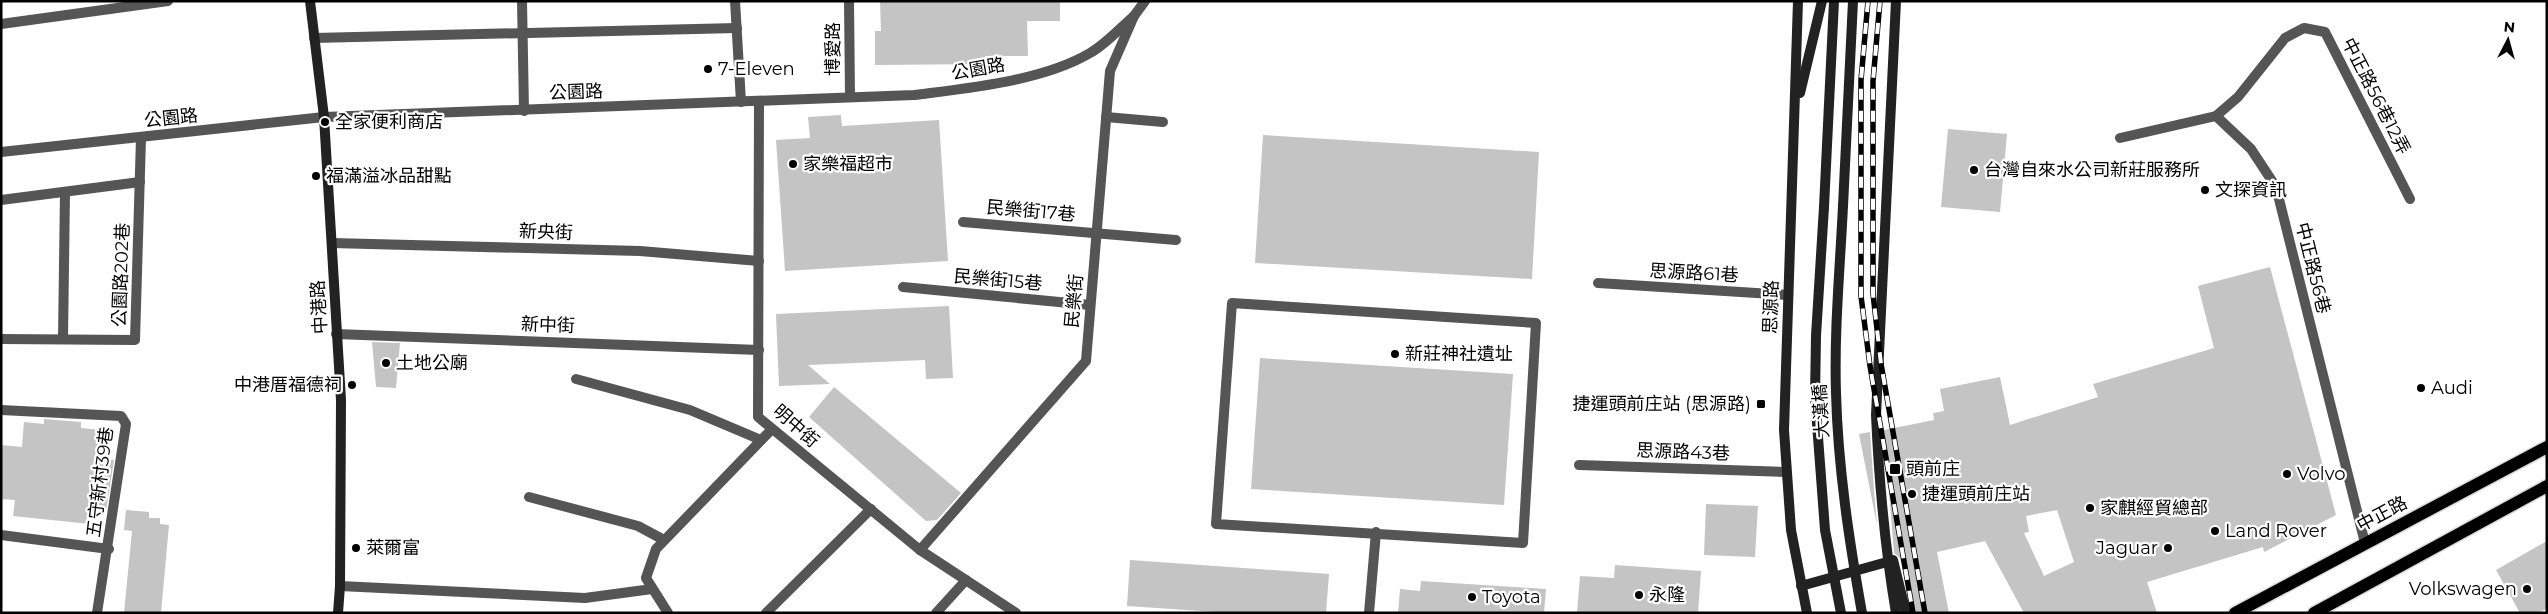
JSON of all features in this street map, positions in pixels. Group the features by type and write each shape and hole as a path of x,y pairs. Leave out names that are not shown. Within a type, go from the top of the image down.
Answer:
{"main road":[{"name":"中港路","path":"310,1 324,117 341,400 340,586 338,613"},
{"name":"思源路","path":"1798,1 1784,430 1791,530 1807,613"},
{"path":"1794,114 1822,1"},
{"name":"大漢橋","path":"1834,1 1816,336 1815,397 1825,530 1841,613"},
{"name":"大漢橋","path":"1853,1 1836,335 1836,394 1842,491 1862,613"},
{"path":"1896,1 1877,367 1879,480 1886,528 1906,613"},
{"name":"中正路","path":"2240,612 2365,543 2547,447"},
{"path":"2314,613 2547,486"},
{"path":"1886,528 1887,562 1896,613"},
{"path":"1801,586 1887,562"}],"street":[{"path":"1,24 168,1"},
{"path":"522,1 524,111"},
{"path":"735,1 741,102"},
{"name":"博愛路","path":"849,1 850,97"},
{"name":"民樂街","path":"920,550 1086,362 1110,71 1134,16 1145,1"},
{"name":"公園路","path":"1,152 324,117 914,95 979,87 1052,70 1090,53 1134,16"},
{"path":"314,38 737,28"},
{"name":"中正路56巷12弄","path":"2216,116 2238,97 2285,38 2304,28 2325,32 2410,199"},
{"name":"明中街","path":"759,101 758,417 920,550 1016,613"},
{"path":"2120,138 2216,116"},
{"name":"中正路56巷","path":"2216,116 2251,149 2276,186 2365,543"},
{"path":"1106,117 1163,122"},
{"name":"公園路202巷","path":"1,339 135,340 141,138"},
{"path":"1,200 140,182"},
{"path":"63,340 65,192"},
{"name":"民樂街17巷","path":"963,222 1176,240"},
{"name":"新央街","path":"332,243 640,251 759,261"},
{"name":"思源路61巷","path":"1598,283 1788,295"},
{"name":"民樂街15巷","path":"903,287 1090,305"},
{"path":"1232,303 1536,323 1523,542 1376,532 1216,524 1232,303"},
{"name":"新中街","path":"336,334 758,350"},
{"path":"576,380 690,410 761,440"},
{"name":"五守新村39巷","path":"1,410 121,416 126,424 97,613"},
{"path":"668,613 646,578 656,549 772,428"},
{"name":"思源路43巷","path":"1579,465 1786,472"},
{"path":"530,497 638,526 664,540"},
{"path":"766,613 871,510"},
{"path":"1368,613 1376,532"},
{"path":"1,535 108,550"},
{"path":"936,613 966,580"},
{"path":"340,586 585,598 652,589"}],"path":[{"path":"2415,594 2421,590"}],"building":[{"path":"880,1 1060,1 1060,21 1027,21 1028,56 985,56 985,64 875,65 875,31 881,31"},
{"path":"841,115 842,126 939,120 948,261 785,271 776,140 810,138 808,117"},
{"name":"台灣自來水公司新莊服務所","path":"1948,129 2007,134 2000,212 1941,207"},
{"path":"1263,135 1539,152 1532,279 1255,263"},
{"path":"2270,267 2336,515 2264,552 2263,547 2147,582 2157,613 2024,613 1985,541 1937,552 1949,613 1913,613 1900,558 1894,553 1884,430 1934,420 1933,413 1944,411 1940,389 2000,377 2010,425 2098,397 2093,384 2214,348 2198,286","holes":["2057,510 2074,562 2044,576 2024,533 2029,532 2026,516"]},
{"path":"949,306 953,378 926,379 925,360 808,365 830,384 779,386 776,314"},
{"name":"土地公廟","path":"372,342 400,343 396,388 376,387"},
{"path":"1260,358 1513,374 1504,505 1251,489"},
{"path":"834,387 961,493 937,520 926,521 809,417"},
{"path":"44,419 81,422 81,428 101,430 98,458 114,460 106,511 92,510 90,524 13,516 15,500 1,499 1,445 22,447 24,422 44,424"},
{"path":"1870,432 1874,490 1877,525 1859,434"},
{"path":"1706,504 1758,506 1755,557 1704,555"},
{"path":"126,510 149,512 149,518 160,518 160,524 169,525 161,613 124,613 132,531 124,530"},
{"name":"Volkswagen","path":"2547,541 2547,609 2536,613 2520,613 2496,570"},
{"path":"1130,560 1329,574 1326,613 1231,613 1127,606"},
{"name":"永隆","path":"1615,565 1701,571 1698,613 1577,613 1580,576 1614,578"},
{"name":"Toyota","path":"1421,581 1546,589 1544,613 1398,613 1400,589 1420,591"}],"railway":[{"path":"1868,1 1861,80 1861,296 1870,366 1913,613"},
{"path":"1880,1 1873,81 1873,294 1881,364 1925,613"}],"place":[{"name":"7-Eleven","path":"708,69"},
{"name":"全家便利商店","path":"325,122"},
{"name":"家樂福超市","path":"793,164"},
{"name":"台灣自來水公司新莊服務所","path":"1974,170"},
{"name":"福滿溢冰品甜點","path":"316,176"},
{"name":"文探資訊","path":"2205,190"},
{"name":"新莊神社遺址","path":"1395,354"},
{"name":"土地公廟","path":"386,363"},
{"name":"中港厝福德祠","path":"352,385"},
{"name":"Audi","path":"2421,388"},
{"name":"捷運頭前庄站 (思源路)","path":"1761,404"},
{"name":"頭前庄","path":"1895,469"},
{"name":"Volvo","path":"2287,474"},
{"name":"捷運頭前庄站","path":"1912,494"},
{"name":"家麒經貿總部","path":"2090,508"},
{"name":"Land Rover","path":"2215,531"},
{"name":"萊爾富","path":"356,548"},
{"name":"Jaguar","path":"2168,548"},
{"name":"Volkswagen","path":"2527,589"},
{"name":"永隆","path":"1639,595"},
{"name":"Toyota","path":"1472,597"}]}
